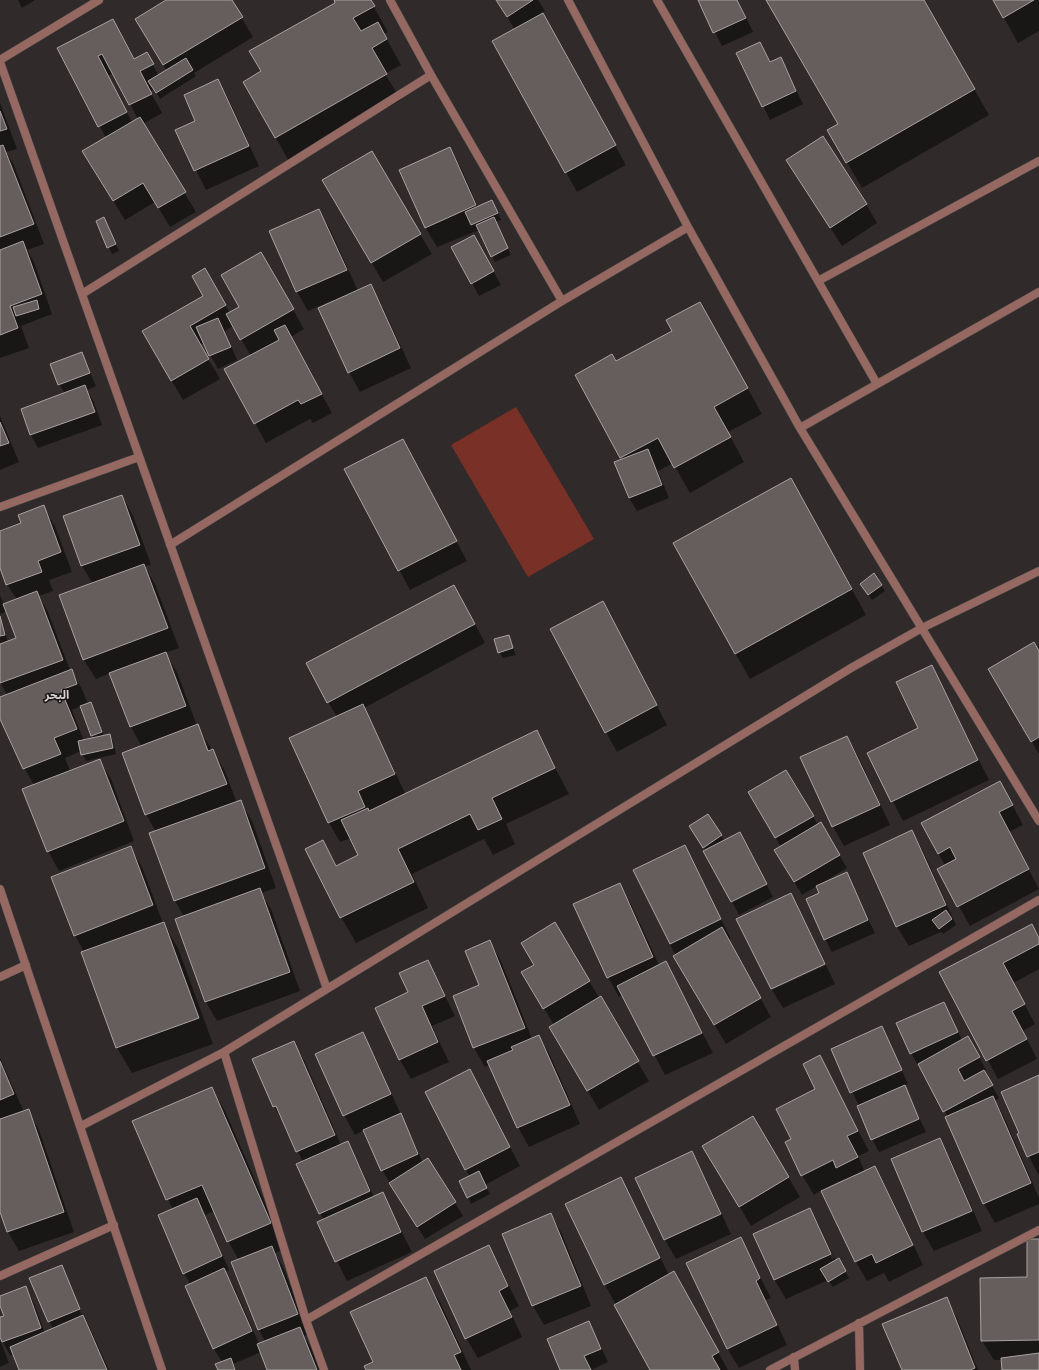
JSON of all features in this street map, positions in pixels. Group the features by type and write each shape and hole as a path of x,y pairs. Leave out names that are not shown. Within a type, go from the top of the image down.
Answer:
{"street":[{"path":"99,0 0,61 327,989"},
{"path":"390,0 431,76 562,301"},
{"path":"568,0 688,228 800,428 1039,821"},
{"path":"657,0 877,384"},
{"path":"82,294 431,76"},
{"path":"818,281 1039,161"},
{"path":"170,545 562,301 688,228"},
{"path":"800,428 1039,292"},
{"path":"0,507 139,457"},
{"path":"81,1126 224,1052 851,668 922,628 1039,571"},
{"path":"0,889 162,1370"},
{"path":"306,1320 1039,900"},
{"path":"0,977 26,965"},
{"path":"224,1052 306,1320 324,1370"},
{"path":"0,1276 114,1225"},
{"path":"770,1370 1039,1230"},
{"path":"859,1323 860,1370"},
{"path":"794,1357 795,1370"}],"shaded area":[{"path":"516,407 594,539 528,577 451,445"}],"building":[{"path":"166,0 232,0 243,17 163,65 135,19"},
{"path":"334,0 371,0 375,6 353,18 361,31 378,22 387,39 372,48 387,74 275,138 243,82 261,71 249,51 335,3"},
{"path":"496,0 533,0 507,17"},
{"path":"698,0 737,0 746,18 713,33"},
{"path":"766,0 924,0 975,89 846,163 827,130 838,124"},
{"path":"993,0 1034,0 1003,18"},
{"path":"543,13 616,145 565,173 492,41"},
{"path":"113,19 134,59 147,52 154,64 140,71 152,94 129,105 102,54 98,56 127,112 98,127 57,48"},
{"path":"760,42 770,62 781,57 796,91 762,107 736,53"},
{"path":"186,58 193,70 156,93 148,81"},
{"path":"218,79 249,146 194,171 175,130 195,121 184,95"},
{"path":"0,111 7,129 0,131"},
{"path":"140,117 186,192 158,208 143,183 113,201 82,151"},
{"path":"823,136 867,204 830,228 786,160"},
{"path":"3,145 34,224 0,237 0,146"},
{"path":"450,147 476,205 425,228 399,170"},
{"path":"372,151 421,234 371,263 322,180"},
{"path":"492,200 498,213 471,225 465,212"},
{"path":"319,209 347,270 296,292 269,231"},
{"path":"104,217 116,244 107,248 96,221"},
{"path":"494,217 508,248 491,257 476,225"},
{"path":"474,235 494,271 471,284 451,247"},
{"path":"23,241 42,294 10,306 18,328 0,335 0,250"},
{"path":"261,252 294,309 240,340 226,314 239,307 221,275"},
{"path":"205,268 226,305 190,326 209,359 171,381 142,331 203,296 192,276"},
{"path":"371,284 400,348 348,373 318,308"},
{"path":"37,300 39,309 16,316 13,307"},
{"path":"700,302 748,388 714,407 731,437 674,468 658,438 620,458 575,375 612,354 616,361 672,331 666,320"},
{"path":"218,318 231,347 209,356 196,327"},
{"path":"285,325 322,394 301,404 298,400 254,424 224,369 279,340 274,330"},
{"path":"82,352 90,373 58,385 50,364"},
{"path":"85,385 95,412 30,435 21,409"},
{"path":"0,422 9,443 0,446"},
{"path":"403,439 457,541 398,571 344,469"},
{"path":"648,449 662,485 629,498 614,462"},
{"path":"791,478 852,589 735,654 673,543"},
{"path":"122,495 140,545 81,566 63,516"},
{"path":"44,505 61,552 38,561 42,572 6,585 0,568 0,531 21,523 18,515"},
{"path":"144,564 168,628 83,660 59,595"},
{"path":"874,573 882,585 868,595 860,584"},
{"path":"454,585 475,624 327,703 306,663"},
{"path":"37,591 63,660 0,683 0,644 16,638 3,604"},
{"path":"603,601 657,705 605,733 550,629"},
{"path":"0,616 5,635 0,636"},
{"path":"509,635 513,648 498,653 494,639"},
{"path":"1034,642 1039,651 1039,737 1031,742 988,669"},
{"path":"166,652 186,706 130,727 109,673"},
{"path":"932,665 978,760 891,802 867,753 918,728 896,682"},
{"path":"72,669 77,684 61,690 77,729 54,738 61,754 23,769 0,719 0,697"},
{"path":"91,702 102,732 91,736 80,706"},
{"path":"363,704 395,774 358,791 365,807 328,823 289,738"},
{"path":"198,724 208,751 213,749 227,784 145,815 122,753"},
{"path":"537,730 555,768 492,798 502,819 478,830 470,814 398,849 414,882 340,918 305,849 323,840 336,866 358,855 341,820 368,808 369,811"},
{"path":"110,734 113,748 81,755 78,741"},
{"path":"847,736 880,805 832,827 800,757"},
{"path":"100,759 124,821 47,852 22,789"},
{"path":"786,770 814,816 775,838 748,792"},
{"path":"1000,781 1013,805 999,812 1029,869 957,907 937,869 956,859 950,847 938,854 921,823"},
{"path":"241,800 265,868 174,901 149,833"},
{"path":"708,814 722,835 703,848 689,826"},
{"path":"821,822 840,855 794,882 774,850"},
{"path":"912,830 946,905 896,927 863,853"},
{"path":"740,832 767,884 731,902 703,851"},
{"path":"685,845 721,919 670,944 633,870"},
{"path":"131,846 153,905 74,936 51,877"},
{"path":"847,872 868,920 824,940 806,899 819,893 816,886"},
{"path":"620,883 653,957 607,978 573,904"},
{"path":"260,888 290,972 205,1002 175,919"},
{"path":"791,893 825,964 771,989 736,919"},
{"path":"946,910 952,919 939,929 932,920"},
{"path":"164,922 199,1018 116,1048 81,952"},
{"path":"555,922 590,981 543,1009 521,972 534,965 521,943"},
{"path":"1032,924 1039,938 1039,944 1003,963 1025,1004 1012,1011 1027,1039 986,1061 939,972"},
{"path":"722,927 761,998 714,1025 673,956"},
{"path":"490,940 525,1028 473,1048 453,996 479,985 465,951"},
{"path":"428,960 445,996 422,1006 438,1042 399,1060 375,1008 408,992 399,973"},
{"path":"666,961 702,1033 653,1056 617,986"},
{"path":"601,996 639,1061 587,1091 549,1027"},
{"path":"944,1002 958,1032 910,1054 896,1023"},
{"path":"882,1026 902,1070 850,1093 831,1049"},
{"path":"363,1032 391,1094 343,1116 315,1054"},
{"path":"539,1035 570,1105 517,1128 487,1061 513,1050 511,1047"},
{"path":"968,1036 980,1057 958,1069 964,1081 984,1070 993,1085 943,1112 918,1064"},
{"path":"294,1041 335,1135 296,1152 276,1106 273,1107 252,1059"},
{"path":"820,1055 858,1131 847,1136 858,1157 836,1168 833,1160 801,1176 785,1142 791,1139 776,1109 815,1089 803,1064"},
{"path":"0,1061 14,1094 0,1100"},
{"path":"470,1069 510,1147 465,1170 425,1092"},
{"path":"1039,1075 1039,1152 1027,1157 1017,1134 1019,1133 1001,1092"},
{"path":"905,1085 919,1119 871,1140 857,1106"},
{"path":"212,1087 271,1223 227,1242 202,1185 166,1200 132,1121"},
{"path":"993,1096 1031,1183 983,1204 945,1117"},
{"path":"29,1109 64,1212 7,1232 0,1212 0,1119"},
{"path":"401,1113 418,1154 381,1171 363,1130"},
{"path":"753,1116 789,1177 739,1207 702,1146"},
{"path":"940,1138 972,1211 922,1232 891,1159"},
{"path":"348,1141 370,1191 319,1214 296,1164"},
{"path":"692,1151 721,1214 664,1240 635,1178"},
{"path":"428,1158 456,1202 417,1227 389,1183"},
{"path":"875,1166 913,1245 876,1263 872,1254 855,1262 821,1191"},
{"path":"479,1171 487,1188 467,1198 459,1181"},
{"path":"621,1177 660,1258 604,1285 565,1204"},
{"path":"383,1192 401,1232 335,1262 317,1222"},
{"path":"197,1198 222,1256 183,1274 158,1215"},
{"path":"810,1208 831,1254 774,1280 753,1234"},
{"path":"551,1213 581,1286 532,1306 502,1234"},
{"path":"741,1237 760,1278 756,1281 777,1325 727,1349 686,1263"},
{"path":"1027,1239 1039,1239 1039,1340 981,1341 980,1278 1027,1277"},
{"path":"489,1245 508,1286 499,1291 512,1317 465,1339 434,1271"},
{"path":"272,1246 298,1314 258,1330 231,1262"},
{"path":"839,1258 846,1271 828,1282 820,1269"},
{"path":"62,1265 80,1309 48,1322 29,1278"},
{"path":"224,1268 252,1331 213,1349 185,1286"},
{"path":"674,1271 719,1352 712,1356 720,1370 650,1370 614,1305"},
{"path":"426,1277 461,1352 454,1355 461,1370 366,1370 364,1366 373,1362 350,1312"},
{"path":"26,1286 41,1328 2,1342 0,1337 0,1317 4,1316 0,1306 0,1296"},
{"path":"947,1297 975,1368 970,1370 902,1370 882,1324"},
{"path":"83,1315 107,1370 19,1370 10,1347"},
{"path":"589,1321 601,1349 584,1356 591,1370 560,1370 547,1339"},
{"path":"300,1327 317,1370 267,1370 257,1344"},
{"path":"1039,1353 1039,1370 1002,1370 1001,1358"},
{"path":"231,1358 235,1370 218,1370 215,1364"}],"district":[{"name":"البحر","path":"57,695"}]}
